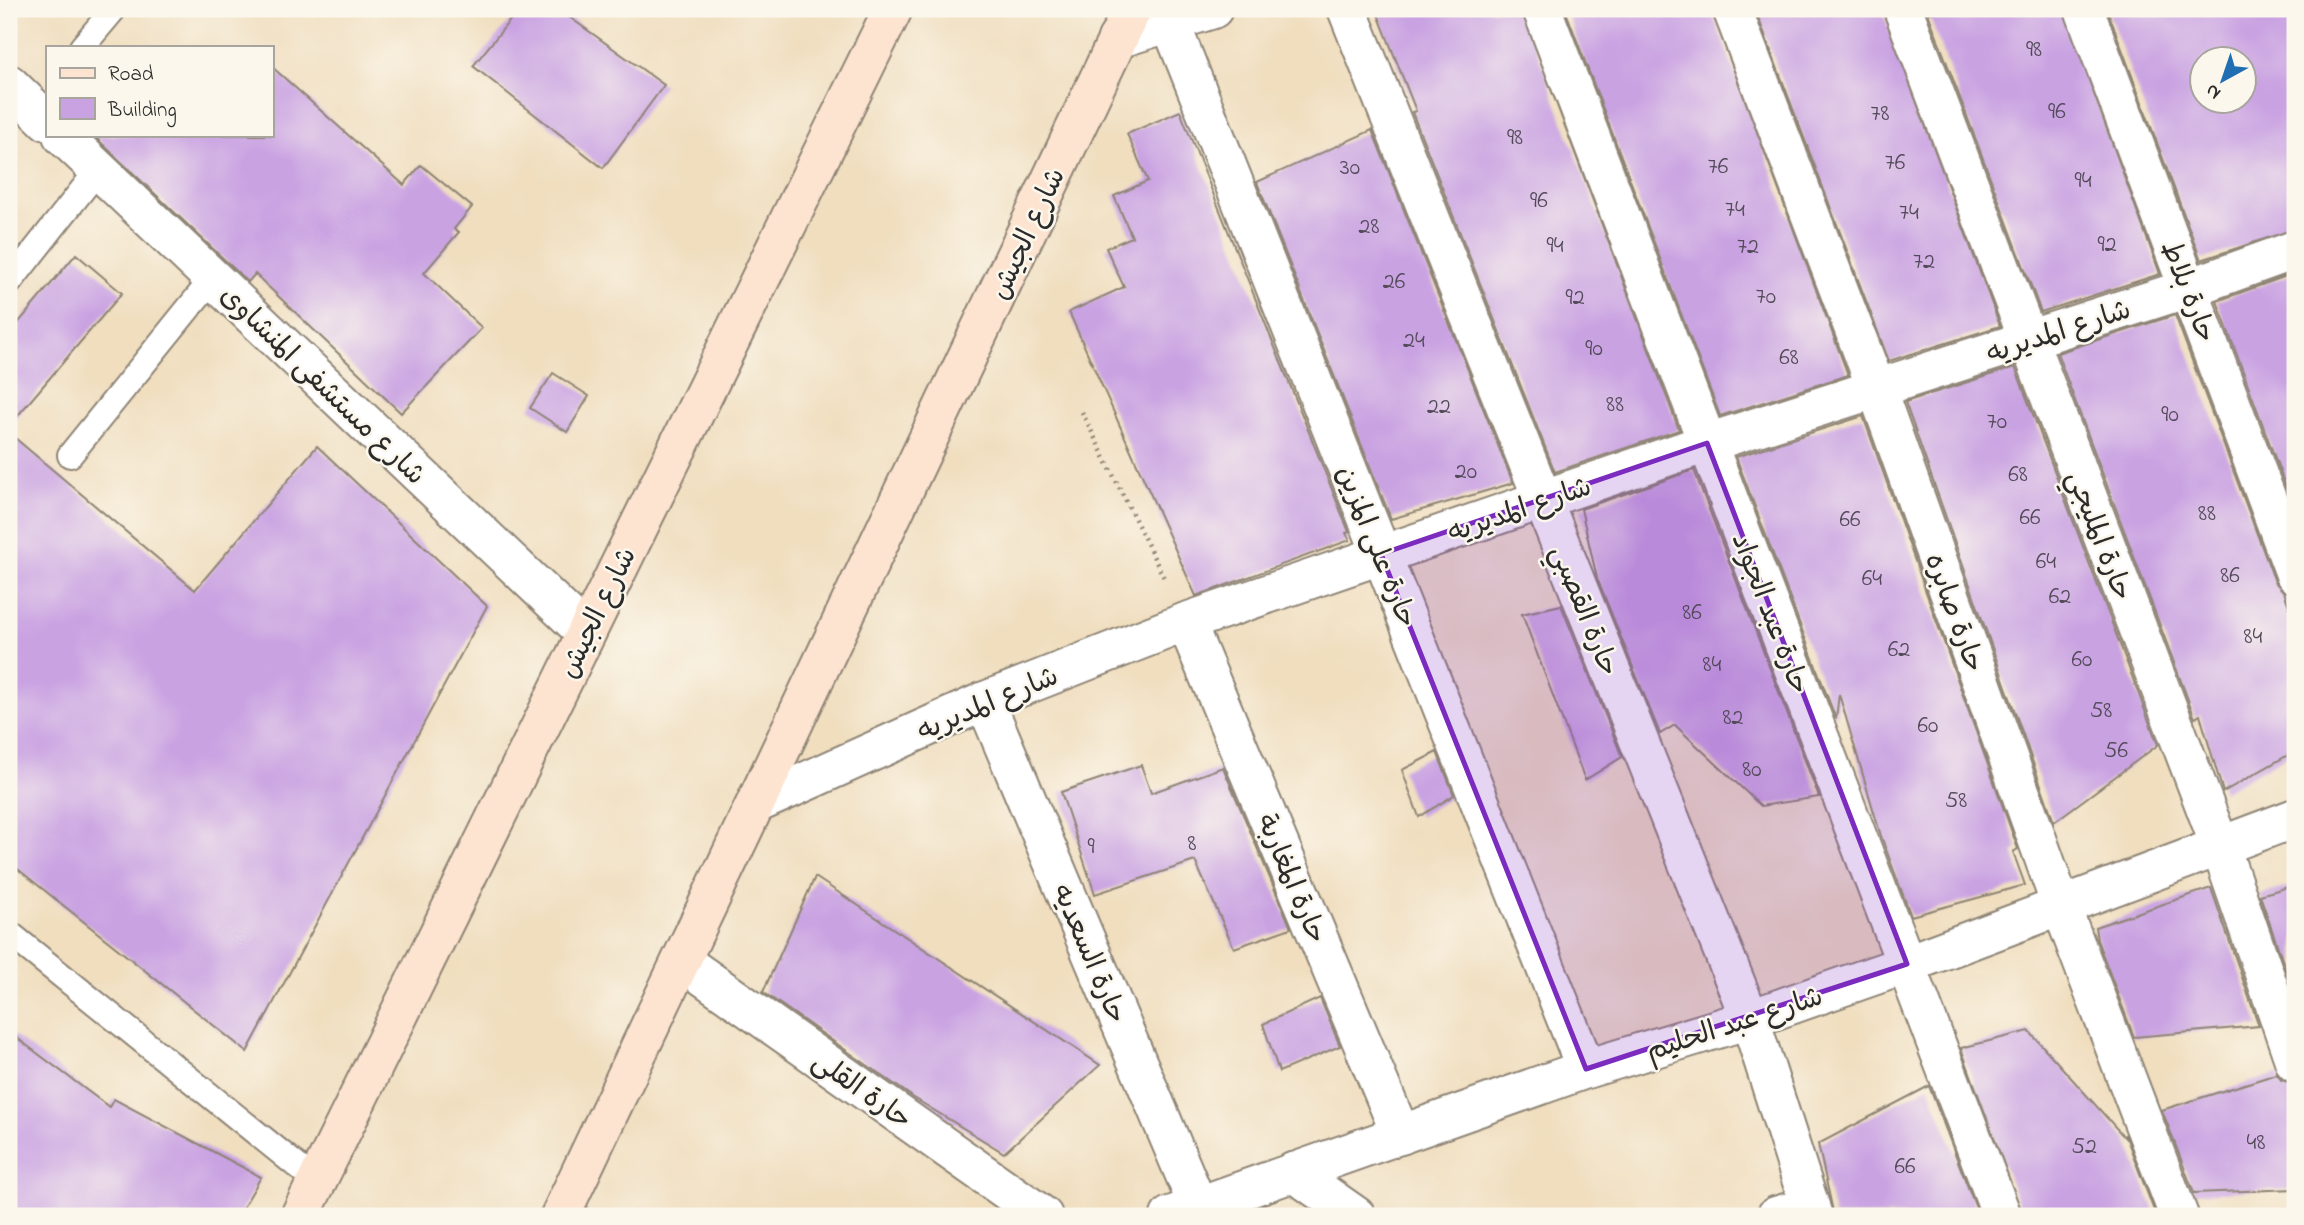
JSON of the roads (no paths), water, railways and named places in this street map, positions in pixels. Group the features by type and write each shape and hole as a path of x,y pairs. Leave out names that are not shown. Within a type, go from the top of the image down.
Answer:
{"main road":[{"name":"شارع الجيش","path":"300,1216 893,9"},
{"name":"شارع الجيش","path":"560,1216 683,962 1125,24"}],"street":[{"path":"1125,24 1170,22 1213,9"},
{"name":"حارة القصبي","path":"1347,9 1750,1019 1800,1213"},
{"name":"حارة عبد الجواد","path":"1542,9 2002,1216"},
{"name":"حارة صابره","path":"1732,9 1877,390 2061,906 2179,1216"},
{"name":"حارة المليجي","path":"1903,9 2026,340 2220,846 2295,1063"},
{"name":"حارة بلاط","path":"2084,9 2295,574"},
{"name":"حارة على المزين","path":"1170,22 1586,1069"},
{"name":"شارع مستشفى المنشاوى","path":"63,136 586,633"},
{"name":"شارع المديريه","path":"758,803 985,701 1185,622 1707,443 2189,288 2295,250"},
{"name":"حارة المغاربة","path":"1185,622 1401,1135"},
{"name":"حارة السعديه","path":"985,701 1184,1211"},
{"name":"شارع عبد الحليم","path":"1184,1211 1586,1069 1750,1019 1906,964 2295,818"},
{"name":"حارة القلى","path":"683,962 1042,1216"},
{"path":"1293,1172 1356,1216"}],"lane":[{"path":"83,46 114,9"},
{"path":"9,283 98,170"},
{"path":"70,455 214,278"},
{"path":"9,933 317,1182"}]}
